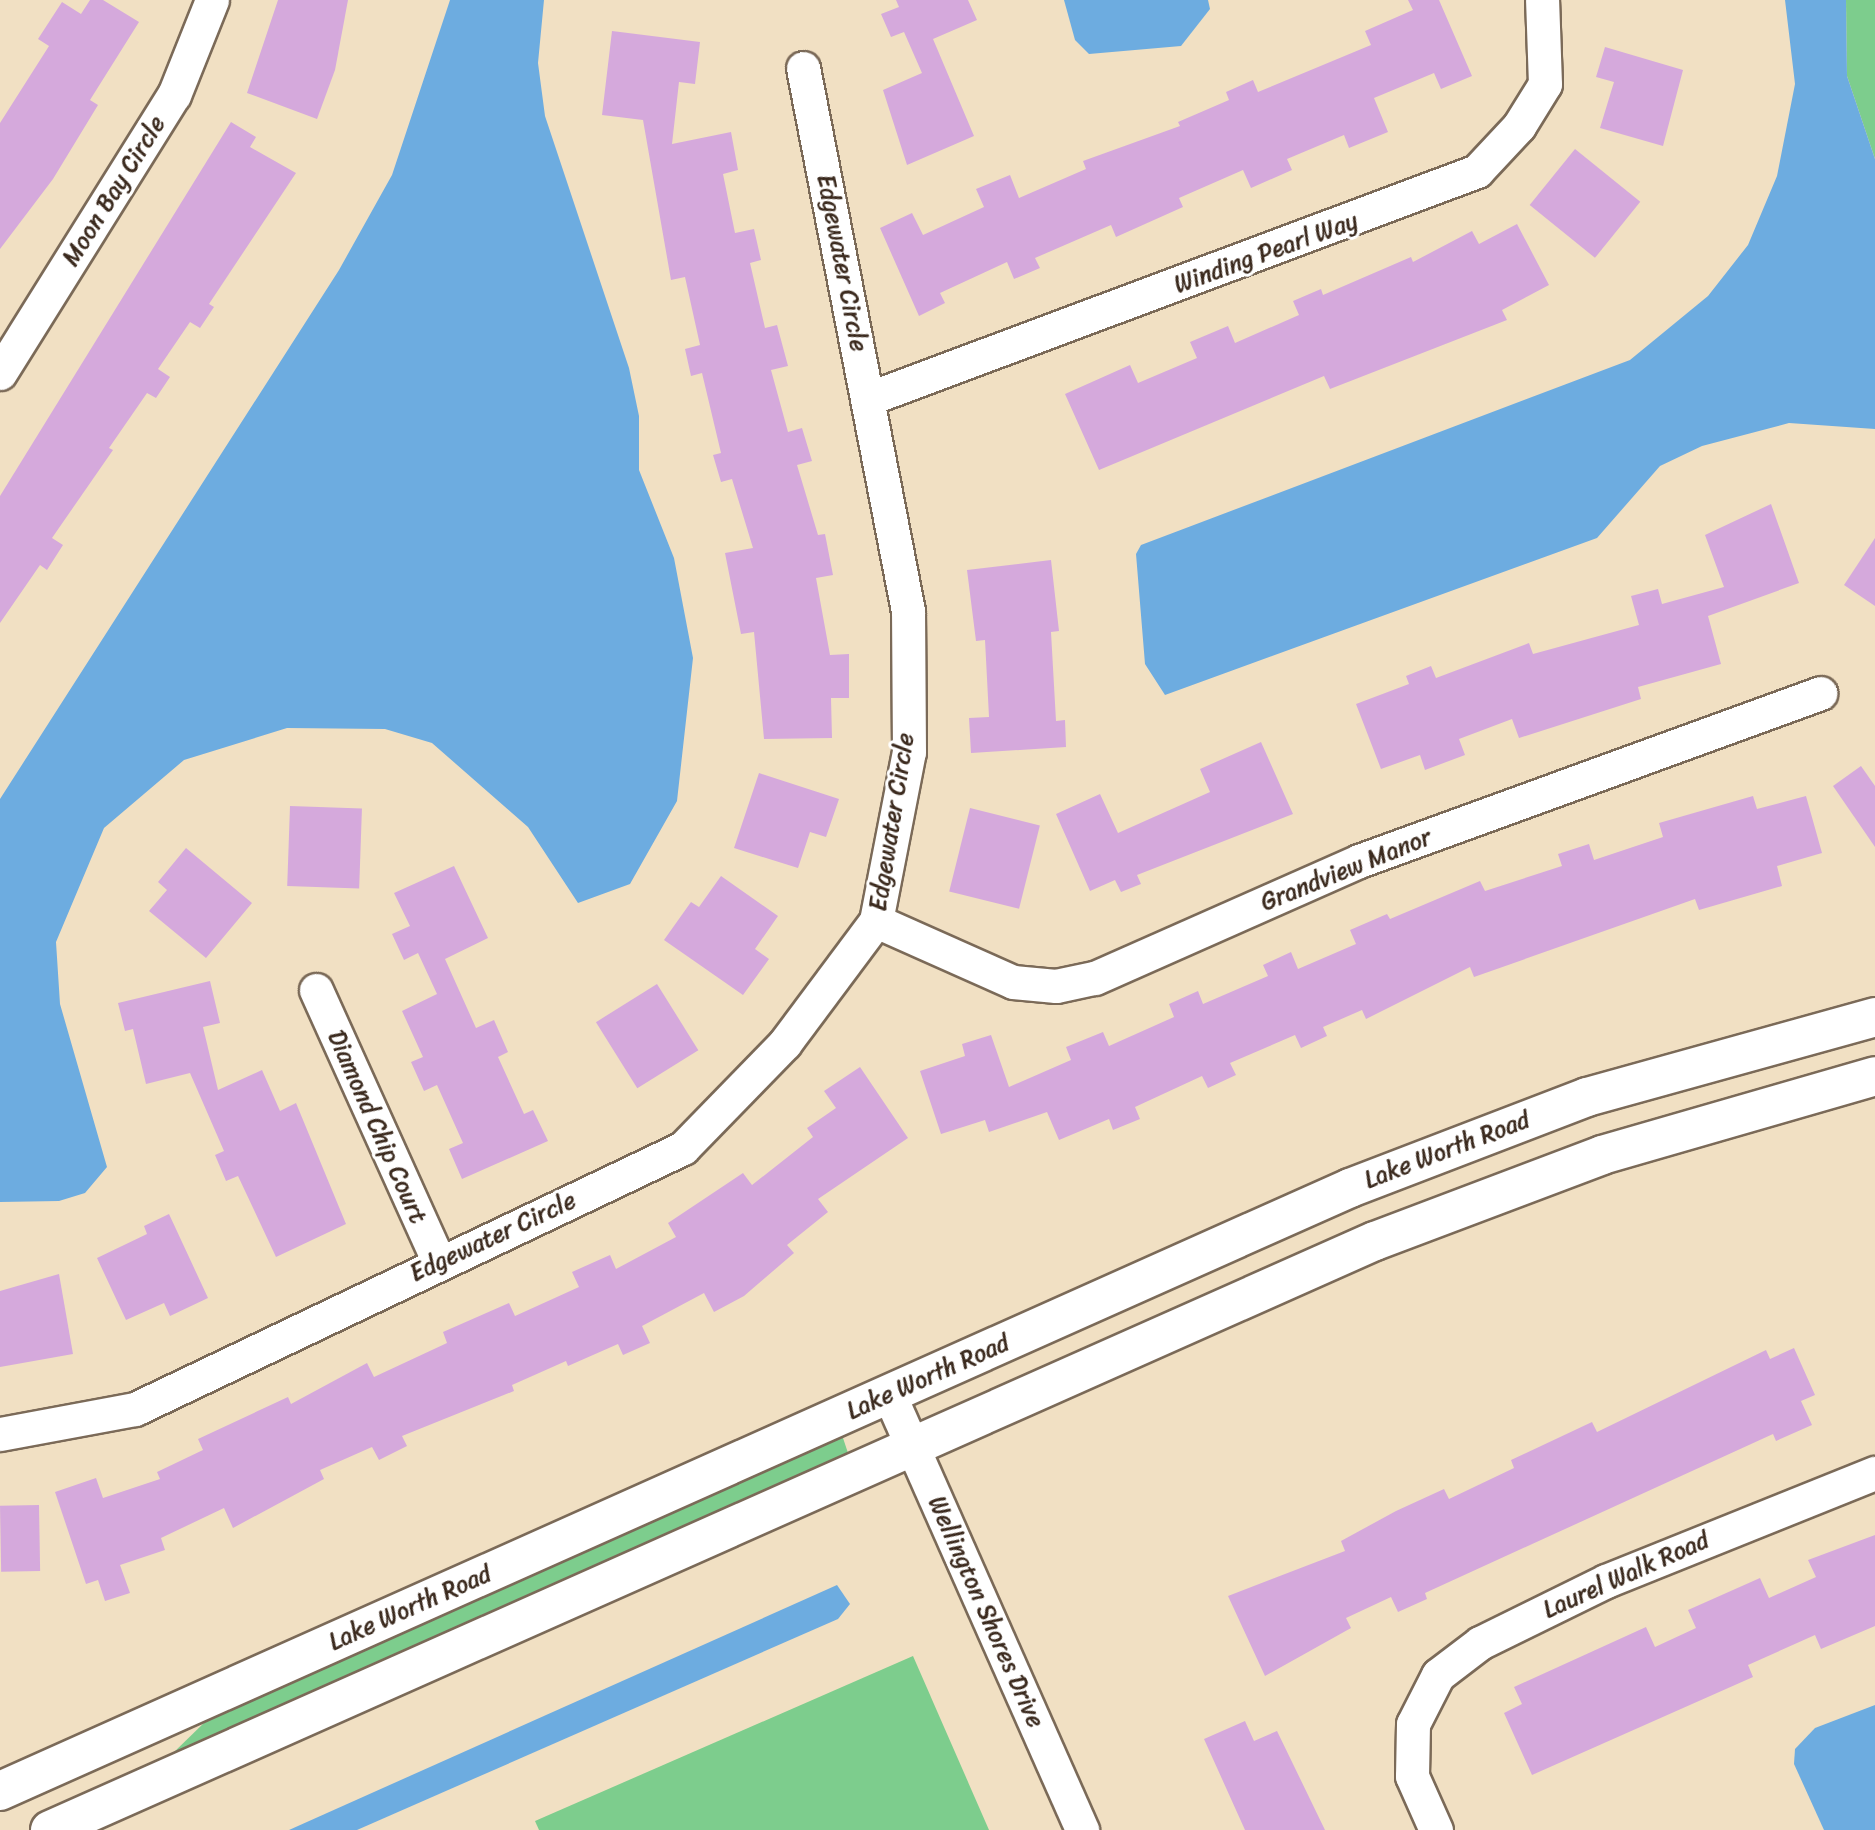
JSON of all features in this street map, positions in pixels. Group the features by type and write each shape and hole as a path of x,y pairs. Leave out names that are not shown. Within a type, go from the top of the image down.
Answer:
{"street":[{"name":"Moon Bay Circle","path":"0,373 174,95 212,0"},
{"name":"Winding Pearl Way","path":"870,398 1477,171 1519,126 1545,84 1542,0"},
{"name":"Edgewater Circle","path":"0,1434 135,1409 683,1148 785,1043 876,921 909,752 908,611 870,398 803,68"},
{"name":"Grandview Manor","path":"876,921 1013,982 1056,986 1095,978 1359,861 1820,693"},
{"name":"Diamond Chip Court","path":"316,990 439,1263"},
{"name":"Lake Worth Road","path":"0,1791 1350,1188 1574,1102 1875,1017"},
{"path":"50,1830 1375,1241 1602,1155 1875,1076"},
{"name":"Wellington Shores Drive","path":"889,1394 1082,1830"},
{"name":"Laurel Walk Road","path":"1436,1830 1412,1776 1413,1724 1438,1675 1480,1643 1618,1576 1875,1473"}],"green space":[{"path":"1846,0 1875,0 1875,159 1847,76"},
{"path":"842,1435 849,1456 170,1756 208,1719"},
{"path":"913,1656 989,1830 539,1830 535,1821"}],"water":[{"path":"450,0 544,0 538,63 545,116 629,368 639,416 639,470 674,558 693,658 677,801 630,884 578,903 528,827 432,743 385,729 287,728 184,760 104,828 56,942 60,1004 107,1167 85,1193 59,1201 0,1202 0,799 339,270 392,175"},
{"path":"1064,0 1208,0 1210,9 1181,46 1089,54 1075,40"},
{"path":"1785,0 1846,0 1847,76 1875,159 1875,429 1789,423 1702,446 1660,466 1597,538 1165,695 1145,664 1136,554 1141,545 1630,360 1708,296 1748,245 1777,176 1795,84"},
{"path":"837,1585 850,1604 838,1619 357,1830 289,1830"},
{"path":"1875,1705 1875,1830 1824,1830 1794,1764 1795,1749 1815,1728"}],"building":[{"path":"90,0 103,0 139,22 90,100 98,105 53,179 0,249 0,123 49,46 38,39 62,2 81,14"},
{"path":"278,0 348,0 335,70 317,119 247,93"},
{"path":"896,0 968,0 977,20 933,39 974,136 907,165 883,90 922,73 904,32 891,37 881,14 899,7"},
{"path":"1408,0 1439,0 1472,76 1441,89 1434,73 1374,98 1388,132 1349,148 1344,135 1287,159 1292,170 1251,188 1243,170 1179,198 1183,207 1116,237 1111,225 1035,258 1040,268 1014,279 1007,262 940,293 945,303 919,316 880,228 912,213 923,235 984,207 976,189 1010,175 1019,198 1086,169 1083,161 1180,126 1178,122 1229,100 1226,92 1253,80 1258,92 1371,45 1365,31 1413,10"},
{"path":"612,31 700,42 695,84 679,82 672,144 731,132 738,170 723,174 735,233 754,229 761,260 750,263 765,328 777,325 788,366 771,370 788,432 802,428 812,461 797,465 818,535 825,534 833,575 816,578 830,655 849,654 849,698 831,698 832,738 764,739 754,632 741,634 725,553 753,548 732,479 721,482 713,455 721,453 702,373 691,376 685,349 700,345 685,277 671,280 643,120 602,115"},
{"path":"1605,47 1683,70 1663,146 1600,128 1614,82 1596,77"},
{"path":"231,122 256,137 250,147 296,173 209,304 214,307 200,328 190,322 158,369 170,377 156,398 147,393 109,448 113,450 52,538 63,545 47,570 40,565 0,623 0,496"},
{"path":"1575,149 1640,202 1595,258 1530,205"},
{"path":"1517,224 1549,285 1502,310 1507,320 1330,389 1324,376 1099,470 1065,394 1130,365 1138,383 1197,358 1190,342 1228,326 1235,343 1299,315 1293,301 1321,289 1323,295 1411,257 1413,262 1472,231 1479,244"},
{"path":"1771,504 1799,583 1708,616 1721,664 1638,687 1641,699 1519,738 1512,719 1459,739 1465,755 1425,770 1420,755 1381,769 1356,704 1409,684 1406,676 1431,666 1436,678 1529,643 1533,654 1639,625 1631,596 1658,589 1662,604 1724,587 1705,535"},
{"path":"1875,538 1875,606 1844,585"},
{"path":"1051,560 1059,631 1051,632 1056,721 1065,720 1066,747 971,753 969,718 989,717 985,640 976,641 967,570"},
{"path":"1261,742 1293,814 1137,875 1141,884 1121,892 1115,880 1090,891 1056,814 1100,794 1118,833 1210,792 1200,769"},
{"path":"1861,766 1875,786 1875,847 1833,786"},
{"path":"759,773 839,799 826,837 810,832 798,868 734,848"},
{"path":"1753,796 1757,809 1806,796 1822,853 1777,866 1782,886 1699,910 1695,899 1474,977 1470,967 1366,1019 1362,1010 1323,1027 1327,1036 1301,1048 1295,1035 1230,1063 1236,1075 1208,1088 1202,1076 1135,1107 1140,1119 1113,1130 1109,1119 1059,1140 1047,1112 989,1132 985,1120 941,1134 920,1071 965,1056 962,1044 991,1035 1009,1087 1071,1060 1066,1047 1103,1032 1109,1046 1174,1017 1169,1004 1198,991 1203,1004 1268,976 1263,965 1291,952 1298,969 1356,944 1350,930 1387,914 1390,919 1480,881 1485,891 1562,866 1558,854 1589,844 1594,860 1663,837 1659,823"},
{"path":"290,806 362,809 359,888 287,886"},
{"path":"970,808 1040,825 1019,909 949,891"},
{"path":"186,848 252,903 206,958 149,911 167,890 158,882"},
{"path":"454,866 488,938 445,959 476,1028 494,1020 508,1052 498,1057 524,1114 533,1110 548,1141 462,1179 449,1149 463,1143 437,1085 424,1091 411,1062 423,1057 402,1011 437,994 418,953 404,960 392,934 410,926 394,893"},
{"path":"721,876 778,916 755,949 769,959 743,995 664,940 691,902 699,907"},
{"path":"210,981 220,1023 203,1027 218,1090 262,1070 280,1111 296,1103 346,1224 276,1257 238,1176 226,1181 215,1155 224,1151 190,1073 146,1084 133,1029 125,1031 118,1003"},
{"path":"657,984 698,1050 637,1088 596,1022"},
{"path":"860,1067 908,1138 818,1199 828,1212 787,1245 794,1253 744,1296 714,1312 704,1293 642,1326 650,1343 623,1355 618,1344 568,1366 566,1361 512,1385 514,1391 402,1436 407,1446 379,1460 372,1447 320,1470 324,1479 233,1528 224,1508 161,1538 165,1550 120,1565 130,1593 105,1601 98,1580 86,1584 55,1492 96,1478 103,1498 160,1479 157,1472 203,1450 198,1439 288,1397 291,1404 367,1363 374,1377 447,1343 443,1332 509,1303 515,1316 579,1287 572,1272 610,1255 616,1269 676,1237 668,1223 743,1173 752,1185 813,1137 807,1128 836,1108 824,1091"},
{"path":"169,1214 208,1298 170,1316 164,1303 126,1320 97,1258 147,1234 144,1226"},
{"path":"59,1274 73,1354 0,1367 0,1291"},
{"path":"1794,1348 1815,1395 1801,1401 1812,1425 1776,1441 1773,1434 1425,1593 1427,1599 1398,1612 1391,1597 1346,1618 1351,1628 1265,1676 1228,1596 1345,1551 1341,1541 1396,1511 1444,1489 1449,1499 1514,1468 1511,1460 1592,1422 1597,1432 1766,1350 1770,1359"},
{"path":"39,1505 40,1571 1,1572 0,1506"},
{"path":"1875,1535 1875,1626 1821,1649 1815,1635 1748,1665 1753,1677 1532,1775 1504,1713 1522,1704 1514,1687 1646,1627 1655,1647 1696,1628 1688,1610 1760,1578 1769,1598 1816,1577 1808,1560"},
{"path":"1245,1721 1254,1741 1277,1731 1325,1830 1245,1830 1204,1739"}]}
